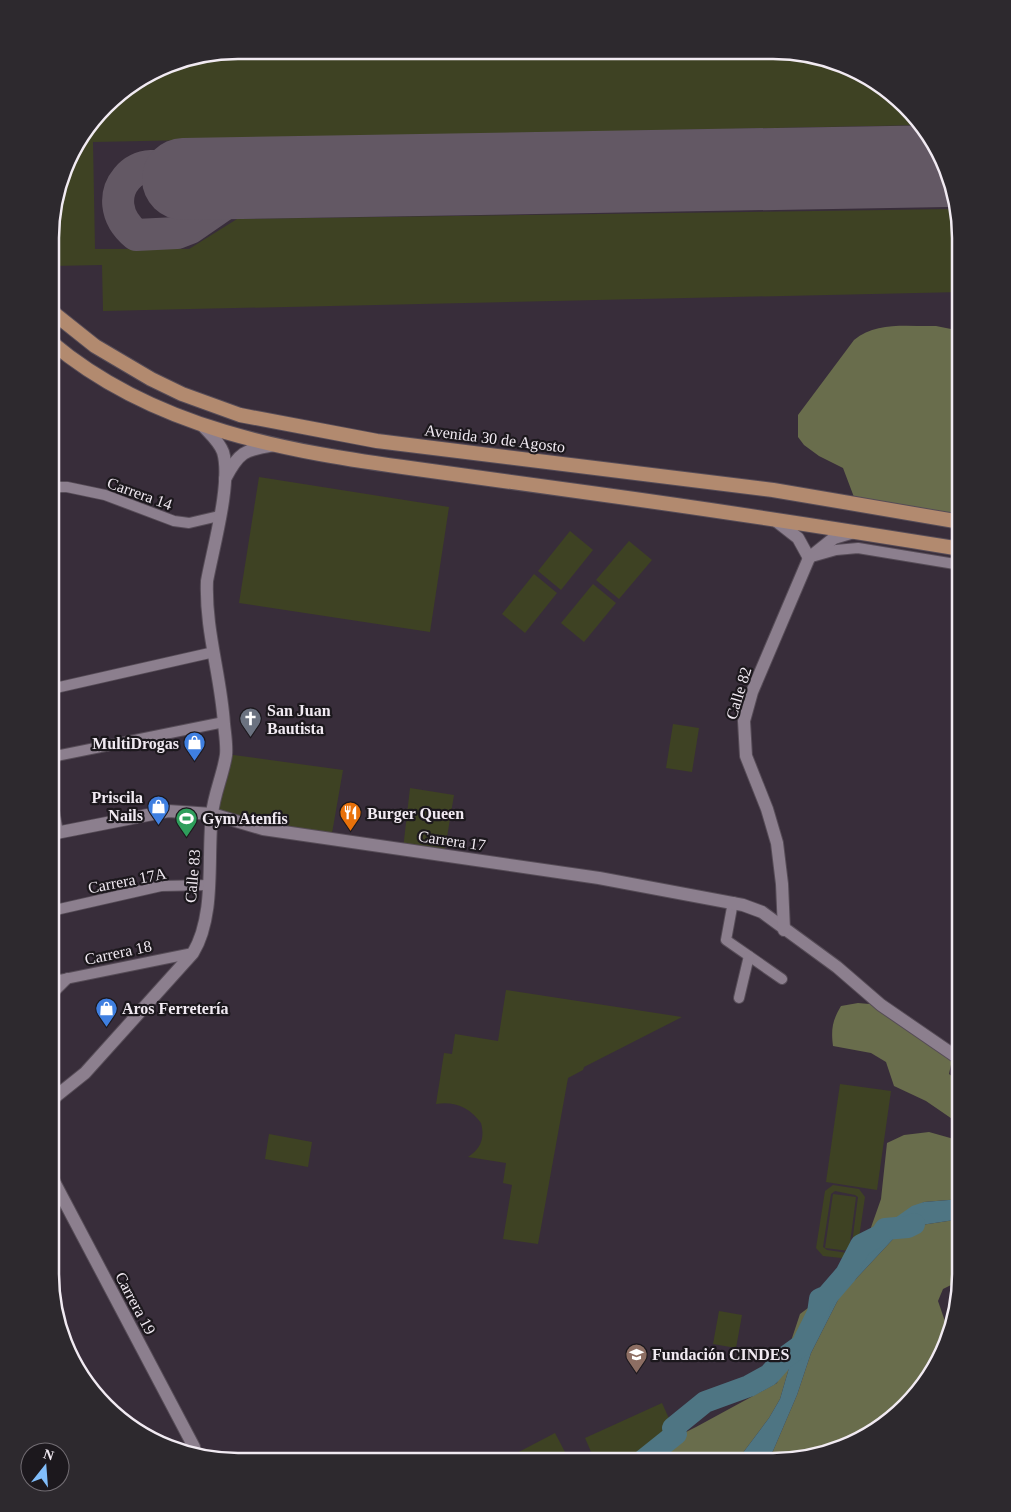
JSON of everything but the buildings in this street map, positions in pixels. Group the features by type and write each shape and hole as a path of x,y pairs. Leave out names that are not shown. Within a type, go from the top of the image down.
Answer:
{"main road":[{"name":"Avenida 30 de Agosto","path":"59,317 96,346 151,379 182,394 250,417 377,441 773,490 952,520"},
{"path":"59,348 83,367 139,399 202,425 274,446 373,463 770,517 952,548"}],"street":[{"name":"Calle 83","path":"59,1094 85,1073 192,952 202,931 210,885 212,814 226,754 222,701 208,623 206,598 225,479 223,452 219,443 202,425"},
{"name":"Calle 83","path":"225,479 234,462 244,452 274,446"},
{"name":"Carrera 14","path":"59,488 67,487 96,493 174,521 189,523 219,516"},
{"path":"770,517 798,538 809,558 836,550 858,548 952,564"},
{"name":"Calle 82","path":"784,930 783,892 777,843 767,808 749,767 743,733 752,692 809,558 834,538 855,532"},
{"path":"59,688 214,652"},
{"path":"59,755 224,722"},
{"name":"Carrera 17","path":"59,832 168,811 212,814 263,829 599,878 733,902 762,912 881,1005 952,1054"},
{"name":"Carrera 17A","path":"59,909 160,886 210,885"},
{"path":"733,902 726,940 782,980"},
{"name":"Carrera 18","path":"59,980 192,952"},
{"path":"739,998 749,956"},
{"path":"59,987 68,978"},
{"name":"Carrera 19","path":"59,1191 193,1448"}],"green space":[{"path":"226,59 797,60 831,68 853,77 891,103 912,125 93,142 95,249 189,249 237,219 950,209 952,226 952,292 103,311 102,265 59,266 59,226 62,203 72,169 89,138 120,103 158,77 191,65"},
{"path":"936,326 952,329 952,521 857,505 843,468 819,456 804,445 798,437 798,415 854,340 863,334 883,327"},
{"path":"259,477 449,507 430,632 239,603"},
{"path":"570,531 593,550 561,590 538,571"},
{"path":"629,541 652,560 619,599 596,580"},
{"path":"534,574 557,593 525,633 502,614"},
{"path":"593,584 616,603 584,642 561,623"},
{"path":"673,724 699,728 692,772 666,768"},
{"path":"226,754 343,770 331,839 212,814"},
{"path":"410,788 454,795 444,855 403,849"},
{"path":"506,990 682,1017 584,1067 583,1070 568,1078 538,1244 503,1239 512,1185 503,1183 506,1163 468,1157 481,1143 481,1123 472,1113 462,1107 443,1103 436,1104 444,1053 452,1054 455,1034 498,1041"},
{"path":"858,1003 881,1005 952,1054 949,1074 952,1076 952,1119 926,1101 894,1086 886,1062 871,1053 833,1046 833,1026 841,1006"},
{"path":"840,1084 891,1091 877,1190 826,1182"},
{"path":"929,1132 952,1138 952,1200 924,1202 896,1218 835,1286 827,1297 789,1368 780,1399 769,1418 743,1453 644,1453 777,1383 800,1314 820,1299 862,1253 881,1199 887,1143 904,1135"},
{"path":"269,1134 312,1142 308,1167 265,1159"},
{"path":"833,1185 859,1189 865,1197 857,1251 851,1259 823,1256 816,1248 825,1191","holes":["835,1191 858,1197 851,1251 848,1253 827,1250 823,1247 831,1194"]},
{"path":"833,1194 856,1197 849,1251 825,1248"},
{"path":"952,1220 952,1284 943,1289 938,1301 945,1323 934,1354 922,1374 891,1409 853,1435 831,1444 808,1450 771,1453 797,1395 811,1353 840,1296 895,1237 908,1227"},
{"path":"719,1311 742,1315 736,1348 713,1344"},
{"path":"662,1403 676,1434 635,1453 592,1453 585,1438"},
{"path":"555,1433 565,1453 517,1453"}],"water":[{"path":"952,1200 952,1220 908,1227 895,1237 840,1296 811,1353 797,1395 773,1451 771,1453 743,1453 769,1418 780,1399 789,1368 827,1297 895,1218 912,1206 924,1202"}],"waterway":[{"path":"652,1453 676,1434 673,1428 705,1402 749,1386 769,1375 784,1358 802,1345 818,1313 820,1299 827,1296 846,1274 861,1245 881,1235 885,1229 908,1227 914,1224"}],"taxiway":[{"path":"183,179 167,169 151,166 137,170 126,178 120,191 118,205 123,220 136,235 177,233 190,228 261,179"}],"runway":[{"path":"183,179 938,166"}],"place":[{"name":"San Juan Bautista","path":"251,738"},
{"name":"MultiDrogas","path":"195,762"},
{"name":"Priscila Nails","path":"159,825"},
{"name":"Burger Queen","path":"351,832"},
{"name":"Gym Atenfis","path":"186,837"},
{"name":"Aros Ferretería","path":"106,1027"},
{"name":"Fundación CINDES","path":"636,1373"}]}
